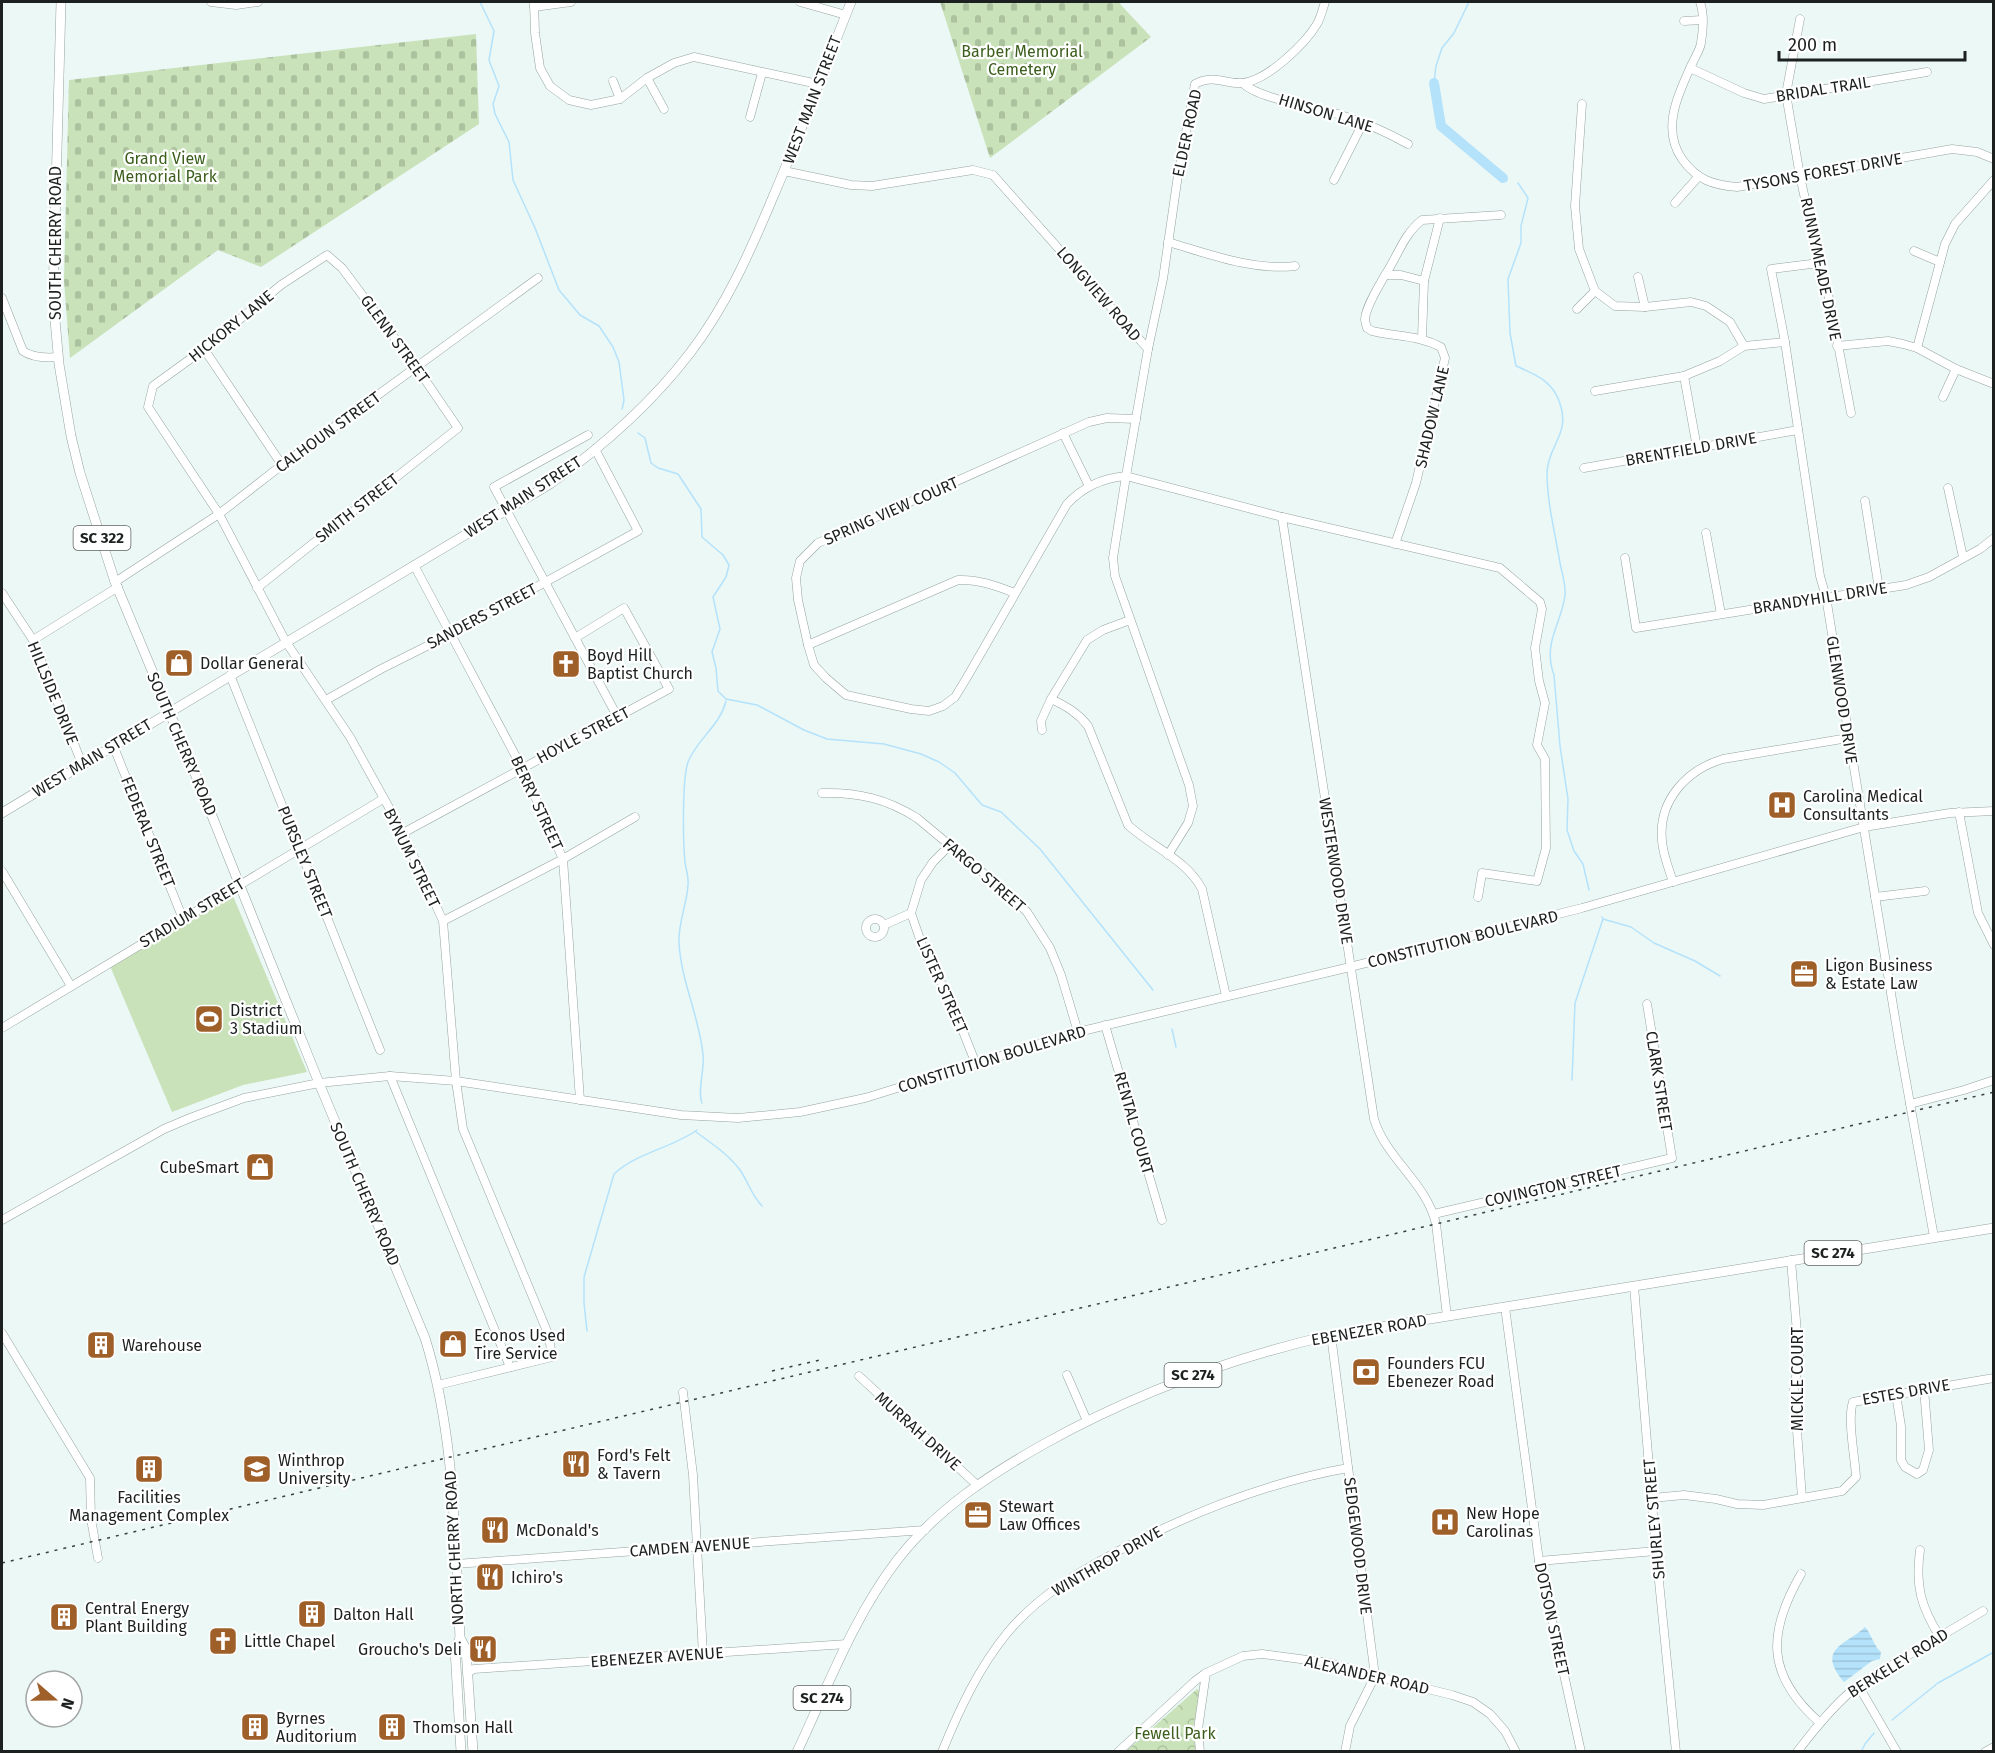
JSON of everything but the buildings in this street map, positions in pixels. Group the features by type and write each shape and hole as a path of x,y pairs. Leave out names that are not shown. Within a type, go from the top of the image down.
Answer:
{"main road":[{"name":"SOUTH CHERRY ROAD","path":"61,2 52,274 58,357 78,466 116,584 170,711 319,1083 425,1338 438,1385 449,1457"},
{"name":"WEST MAIN STREET","path":"2,813 550,484 595,449 655,395 686,358 734,285 784,171 851,2"},
{"name":"EBENEZER ROAD","path":"847,1644 866,1605 900,1557 943,1511 977,1485 1027,1453 1088,1421 1157,1389 1215,1367 1332,1335 1994,1228"},
{"name":"NORTH CHERRY ROAD","path":"449,1457 460,1638 466,1649 472,1752"},
{"name":"NORTH CHERRY ROAD","path":"460,1638 455,1649 461,1752"},
{"name":"SC 274","path":"797,1752 847,1644"}],"street":[{"path":"211,2 236,5 258,2"},
{"path":"571,2 534,4 540,68 550,86 569,100 591,105 620,99 647,78 674,63 694,57 818,84"},
{"path":"800,2 846,15"},
{"path":"1243,83 1263,77 1290,55 1317,23 1325,2"},
{"name":"TYSONS FOREST DRIVE","path":"1700,2 1701,44 1674,103 1672,135 1678,153 1687,166 1715,185 1737,187 1952,149 1977,152 1994,159"},
{"name":"RUNNYMEADE DRIVE","path":"1800,19 1786,94 1800,176 1830,302 1851,413"},
{"path":"1684,21 1702,20"},
{"name":"BRIDAL TRAIL","path":"1690,68 1744,93 1764,99 1927,72"},
{"path":"750,117 762,73"},
{"path":"647,78 664,109"},
{"name":"ELDER ROAD","path":"1148,349 1163,279 1181,153 1195,84 1202,80 1222,79 1243,83"},
{"path":"613,81 620,99"},
{"name":"HINSON LANE","path":"1243,83 1248,88 1262,94 1346,116 1386,131 1408,144"},
{"path":"1582,104 1575,206 1579,249 1595,291 1615,306 1691,302 1706,306 1730,322 1744,346"},
{"path":"1334,180 1363,123"},
{"name":"LONGVIEW ROAD","path":"784,171 850,185 872,186 973,170 993,175 1148,349 1126,476"},
{"path":"1675,203 1699,176"},
{"path":"1917,348 1945,244 1955,224 1994,180"},
{"path":"1440,218 1424,281 1422,338 1384,334 1366,328 1365,318 1379,283 1386,275 1413,226 1422,220 1440,218 1501,215"},
{"path":"1168,242 1255,265 1277,269 1296,266"},
{"path":"1914,251 1940,262"},
{"name":"HICKORY LANE","path":"148,407 153,386 204,349 281,285 327,255"},
{"name":"GLENN STREET","path":"327,255 342,268 417,368 458,428"},
{"name":"GLENWOOD DRIVE","path":"1819,263 1771,269 1785,342 1820,576 1826,597 1934,1237"},
{"path":"1386,275 1401,275 1424,281"},
{"path":"1638,277 1645,306"},
{"name":"CALHOUN STREET","path":"33,640 219,514 282,465 538,278"},
{"path":"1577,309 1595,291"},
{"path":"2,298 23,351 28,355 58,357"},
{"name":"SHADOW LANE","path":"1395,544 1416,483 1444,369 1445,358 1441,347 1422,338"},
{"path":"1837,346 1888,341 1917,348 1956,369 1994,384"},
{"path":"1595,391 1684,376 1720,361 1744,346 1785,342"},
{"path":"204,349 282,465"},
{"path":"1943,397 1956,369"},
{"path":"1684,376 1697,448"},
{"name":"BYNUM STREET","path":"148,407 219,514 286,642 350,737 404,833 443,921 456,1081 463,1129 549,1336 552,1357 510,1367"},
{"name":"SPRING VIEW COURT","path":"1126,476 1112,477 1089,486 1077,493 1067,504 955,697 943,706 928,711 911,710 846,695 814,664 798,600 796,578 800,561 818,543 1089,422 1107,418 1136,419"},
{"name":"SMITH STREET","path":"257,588 458,428"},
{"name":"BRENTFIELD DRIVE","path":"1584,468 1798,430"},
{"path":"1063,433 1089,486"},
{"path":"588,435 494,487 617,716"},
{"name":"SANDERS STREET","path":"326,700 638,531 595,449"},
{"path":"1168,855 1188,823 1193,806 1189,785 1115,576 1113,558 1126,476 1282,517 1500,568 1541,605 1535,648 1539,681 1545,699 1537,745 1545,759 1546,848 1538,881 1482,873 1478,897"},
{"path":"1948,488 1963,557"},
{"path":"1865,501 1879,589"},
{"name":"WESTERWOOD DRIVE","path":"1282,517 1372,1109 1377,1130 1426,1198 1434,1214 1447,1316"},
{"path":"1706,533 1721,614"},
{"name":"BRANDYHILL DRIVE","path":"1625,558 1636,628 1906,585 1929,577 1980,549 1994,538"},
{"name":"BERRY STREET","path":"414,564 522,768 563,859 580,1100"},
{"path":"808,645 958,580 970,579 1015,593"},
{"name":"HILLSIDE DRIVE","path":"2,593 33,640 82,764"},
{"name":"HOYLE STREET","path":"404,833 669,689 624,608 575,638"},
{"path":"1042,730 1041,721 1052,699 1087,640 1103,630 1130,620"},
{"name":"PURSLEY STREET","path":"230,675 380,1050"},
{"path":"1052,699 1077,713 1088,726 1128,825 1194,874 1202,889 1226,996"},
{"path":"1673,882 1662,841 1664,819 1671,797 1691,774 1701,767 1723,759 1848,738"},
{"name":"FEDERAL STREET","path":"113,745 183,919"},
{"name":"FARGO STREET","path":"822,793 862,795 882,800 917,818 1012,897 1040,929 1050,948 1061,975 1078,1032"},
{"name":"STADIUM STREET","path":"2,1028 383,799"},
{"name":"CONSTITUTION BOULEVARD","path":"2,1220 139,1142 190,1118 244,1098 319,1083 390,1076 456,1081 705,1117 777,1115 824,1108 1078,1032 1350,968 1582,909 1864,827 1959,812 1994,811"},
{"path":"1959,812 1978,913 1994,945"},
{"path":"443,921 563,859 635,817"},
{"path":"884,925 911,912 921,880 933,862 949,846"},
{"path":"2,871 71,986"},
{"path":"1875,897 1925,891"},
{"name":"LISTER STREET","path":"911,912 924,951 950,999 976,1064"},
{"name":"CLARK STREET","path":"1647,1004 1672,1158"},
{"name":"RENTAL COURT","path":"1105,1025 1162,1220"},
{"path":"390,1076 510,1367 438,1385"},
{"path":"1910,1104 1994,1080"},
{"name":"COVINGTON STREET","path":"1434,1214 1672,1158"},
{"name":"MICKLE COURT","path":"1791,1260 1800,1357 1794,1390 1802,1498"},
{"name":"SHURLEY STREET","path":"1634,1286 1656,1551 1676,1752"},
{"name":"DOTSON STREET","path":"1505,1306 1539,1561 1581,1752"},
{"path":"2,1333 90,1478 92,1530 98,1558"},
{"name":"SEDGEWOOD DRIVE","path":"1332,1335 1375,1676"},
{"path":"1067,1375 1088,1421"},
{"name":"MURRAH DRIVE","path":"859,1376 977,1485"},
{"name":"ESTES DRIVE","path":"1652,1498 1684,1495 1737,1504 1764,1505 1842,1491 1856,1477 1851,1425 1853,1402 1994,1378"},
{"path":"1896,1394 1901,1426 1901,1461 1905,1467 1917,1474 1923,1470 1929,1450 1924,1389"},
{"path":"683,1392 693,1475 704,1654"},
{"name":"WINTHROP DRIVE","path":"942,1752 968,1694 994,1651 1023,1616 1058,1587 1116,1552 1205,1509 1281,1483 1348,1468"},
{"name":"CAMDEN AVENUE","path":"456,1564 925,1530"},
{"path":"1920,1550 1918,1581 1921,1600 1940,1636"},
{"path":"1539,1561 1656,1551"},
{"path":"1801,1574 1781,1614 1777,1648 1780,1668 1789,1689 1803,1708 1820,1722"},
{"name":"BERKELEY ROAD","path":"1797,1752 1840,1700 1858,1685 1983,1611"},
{"name":"EBENEZER AVENUE","path":"467,1673 474,1669 847,1644"},
{"name":"ALEXANDER ROAD","path":"1118,1752 1206,1673 1243,1656 1262,1654 1330,1663 1473,1702 1490,1714 1505,1731 1516,1752"},
{"path":"1200,1752 1198,1729 1206,1673"},
{"path":"1345,1752 1350,1726 1375,1676"},
{"path":"1858,1685 1897,1752"},
{"path":"1986,1752 1994,1747"}],"green space":[{"name":"Barber Memorial Cemetery","path":"940,2 1122,2 1120,4 1151,37 990,158"},
{"name":"Grand View Memorial Park","path":"476,34 479,124 261,267 218,250 70,358 64,281 69,80"},
{"name":"District 3 Stadium","path":"233,896 307,1072 243,1085 172,1112 110,966"},
{"name":"Fewell Park","path":"1197,1689 1200,1691 1193,1729 1196,1751 1125,1752"}],"water":[{"path":"1865,1627 1881,1652 1880,1659 1872,1661 1844,1682 1836,1671 1833,1655 1836,1649"}],"waterway":[{"path":"480,2 494,31 489,60 499,86 493,104 495,114 509,142 513,180 559,290 580,315 599,326 613,347 619,362 624,400 622,409"},
{"path":"1434,83 1436,66 1442,48 1454,33 1469,2"},
{"path":"1434,83 1441,126 1503,178"},
{"path":"1503,178 1507,180"},
{"path":"1518,183 1528,198 1521,226 1521,243 1508,279 1510,333 1516,366 1538,376 1550,385 1558,398 1563,417 1547,472 1550,506 1565,591 1550,653 1568,799 1567,830 1574,851 1583,864 1589,890"},
{"path":"638,433 645,438 651,463 658,468 678,474 701,509 702,537 723,555 729,565 726,577 713,597 720,629 712,652 718,691 726,699 757,705 804,730 827,739 884,744 921,754 939,762 955,773 982,805 1001,812 1040,849 1153,990"},
{"path":"702,1103 700,1092 703,1066 701,1040 683,971 679,943 688,882 684,853 684,796 688,762 697,746 719,718 726,701"},
{"path":"1572,1080 1575,1003 1602,917"},
{"path":"1603,919 1631,927 1654,943 1695,961 1720,976"},
{"path":"1172,1029 1176,1047"},
{"path":"587,1331 584,1277 614,1174 633,1161 677,1142 697,1130"},
{"path":"696,1132 735,1164 762,1206"},
{"path":"1892,1720 1938,1683 1994,1652"},
{"path":"1861,1752 1874,1733"}],"railway":[{"path":"2,1563 1994,1092"},
{"path":"772,1371 820,1360"}],"place":[{"name":"Dollar General","path":"179,663"},
{"name":"Boyd Hill Baptist Church","path":"566,664"},
{"name":"Carolina Medical Consultants","path":"1782,805"},
{"name":"Ligon Business & Estate Law","path":"1804,974"},
{"name":"District 3 Stadium","path":"209,1019"},
{"name":"CubeSmart","path":"260,1167"},
{"name":"Econos Used Tire Service","path":"453,1344"},
{"name":"Warehouse","path":"101,1345"},
{"name":"Founders FCU Ebenezer Road","path":"1366,1372"},
{"name":"Ford's Felt & Tavern","path":"576,1464"},
{"name":"Facilities Management Complex","path":"149,1469"},
{"name":"Winthrop University","path":"257,1469"},
{"name":"Stewart Law Offices","path":"978,1515"},
{"name":"New Hope Carolinas","path":"1445,1522"},
{"name":"McDonald's","path":"495,1530"},
{"name":"Ichiro's","path":"490,1577"},
{"name":"Dalton Hall","path":"312,1614"},
{"name":"Central Energy Plant Building","path":"64,1617"},
{"name":"Little Chapel","path":"223,1641"},
{"name":"Groucho's Deli","path":"483,1649"},
{"name":"Byrnes Auditorium","path":"255,1727"},
{"name":"Thomson Hall","path":"392,1727"}]}
